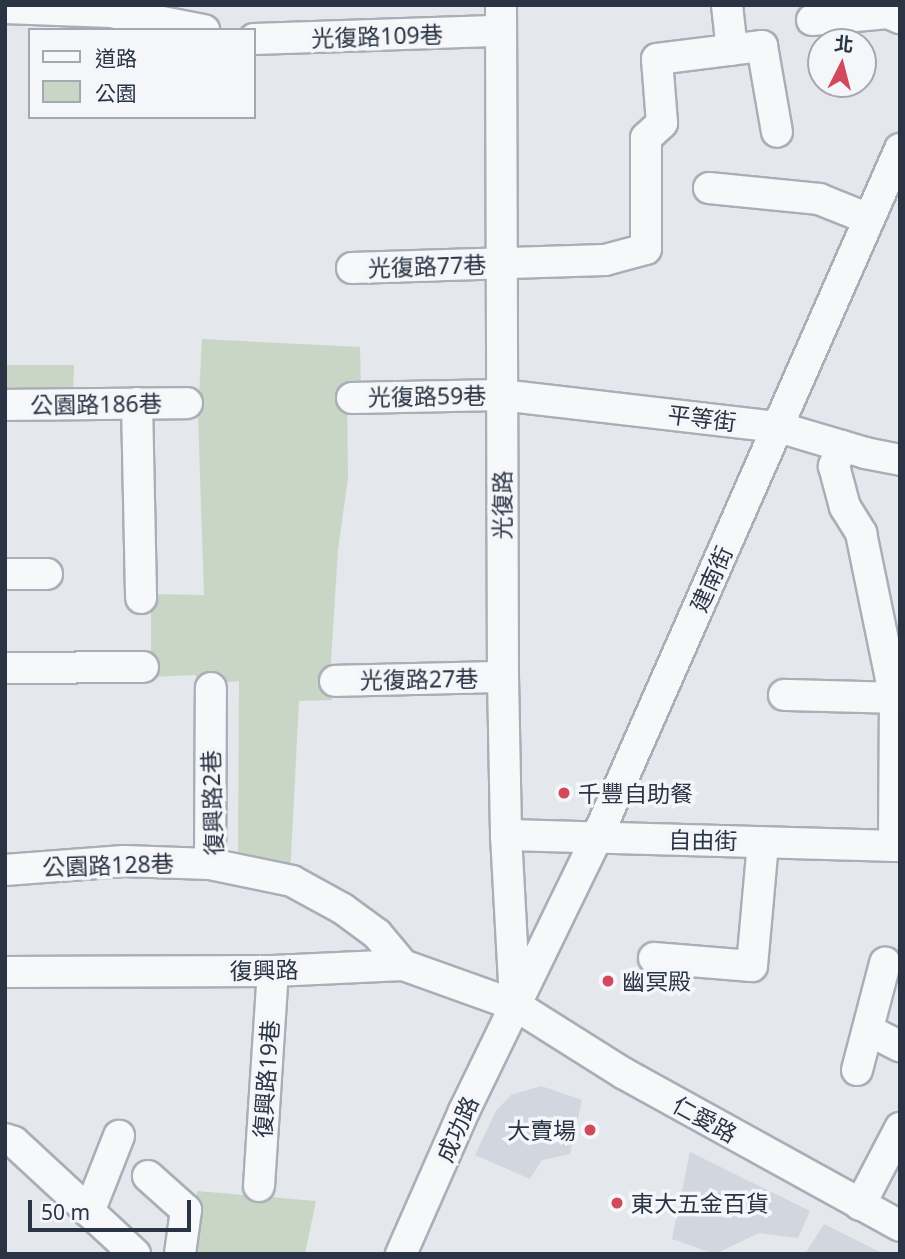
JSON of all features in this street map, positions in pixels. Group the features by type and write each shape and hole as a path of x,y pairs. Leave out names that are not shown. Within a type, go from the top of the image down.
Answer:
{"street":[{"path":"727,5 732,50 762,46 777,132"},
{"path":"11,7 111,12 194,28"},
{"path":"812,20 888,13 900,18"},
{"name":"光復路109巷","path":"256,39 501,18"},
{"name":"光復路","path":"501,18 503,677 506,835 515,1005"},
{"name":"光復路77巷","path":"352,268 605,260 646,248 646,138 662,123 657,59 732,50"},
{"name":"建南街","path":"515,1005 597,838 900,149"},
{"path":"709,188 819,199 869,219"},
{"name":"平等街","path":"501,395 778,427 900,460"},
{"name":"光復路59巷","path":"352,398 501,395"},
{"path":"137,403 141,598"},
{"name":"公園路186巷","path":"5,405 187,403"},
{"path":"842,446 834,466 845,507 861,533 895,698 897,846"},
{"path":"5,574 47,574"},
{"path":"5,668 143,667"},
{"name":"光復路27巷","path":"335,681 503,677"},
{"name":"復興路2巷","path":"211,688 210,864 292,881 317,894 377,934 403,965"},
{"path":"784,695 895,698"},
{"name":"自由街","path":"506,835 897,846"},
{"path":"654,958 752,966 763,842"},
{"name":"公園路128巷","path":"5,870 124,861 210,864"},
{"path":"857,1070 886,963"},
{"name":"復興路","path":"5,972 273,971 403,965 515,1005"},
{"name":"復興路19巷","path":"259,1186 273,971"},
{"name":"仁愛路","path":"515,1005 624,1073 900,1226"},
{"name":"成功路","path":"401,1254 464,1111 515,1005"},
{"path":"868,1030 900,1046"},
{"path":"860,1205 900,1128"},
{"path":"89,1212 120,1136"},
{"path":"5,1139 13,1142 135,1254"},
{"path":"148,1176 186,1210 180,1254"}],"shaded area":[{"path":"541,1086 582,1100 570,1154 542,1160 530,1179 475,1155 496,1111 511,1095"},
{"path":"690,1152 810,1211 798,1238 759,1233 715,1254 672,1239"},
{"path":"824,1224 884,1254 805,1254"}],"green space":[{"path":"202,339 360,347 361,392 347,393 348,478 338,550 330,677 332,700 299,701 290,875 238,861 239,681 205,684 195,675 151,677 151,594 204,595 198,415"},
{"path":"5,365 74,365 73,393 5,395"},
{"path":"197,1191 316,1201 305,1254 189,1254"}],"place":[{"name":"千豐自助餐","path":"564,793"},
{"name":"幽冥殿","path":"608,981"},
{"name":"大賣場","path":"590,1130"},
{"name":"東大五金百貨","path":"617,1203"}]}
